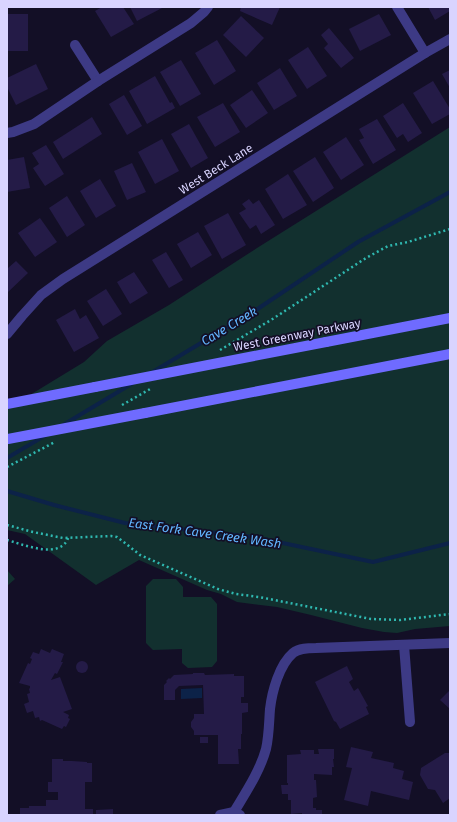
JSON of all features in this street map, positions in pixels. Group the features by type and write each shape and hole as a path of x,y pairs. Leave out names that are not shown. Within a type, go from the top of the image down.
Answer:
{"main road":[{"name":"West Greenway Parkway","path":"7,404 450,318"},
{"path":"7,439 450,354"}],"street":[{"path":"7,133 34,124 98,81 191,23 208,7"},
{"path":"397,7 425,52"},
{"name":"West Beck Lane","path":"7,333 41,295 63,279 425,52 450,39"},
{"path":"75,45 98,81"},
{"path":"220,815 237,813 261,764 267,742 270,708 279,672 286,660 293,653 303,648 450,643"},
{"path":"404,645 410,722"}],"path":[{"path":"219,351 271,320 366,258 388,246 450,230"},
{"path":"116,408 157,385"},
{"path":"7,467 61,439"},
{"path":"7,525 63,538 117,537 140,555 218,589 236,594 371,619 400,620 450,614"},
{"path":"7,540 30,548 53,549 63,545 69,538"}],"green space":[{"path":"450,127 450,626 415,629 397,633 384,632 277,607 237,602 139,560 96,585 25,534 7,530 7,409 84,362 107,341 169,305"},
{"path":"7,570 15,579 7,586"},
{"path":"153,579 176,579 183,587 183,597 211,597 217,604 217,661 212,667 188,668 182,663 182,649 153,650 146,643 146,586"}],"water":[{"path":"202,688 202,698 181,699 181,689"}],"building":[{"path":"102,7 123,7 134,24 111,37 95,11"},
{"path":"130,7 164,7 137,21"},
{"path":"241,7 280,7 272,25 240,11"},
{"path":"428,7 450,7 450,11 435,20"},
{"path":"7,14 28,14 28,51 7,51"},
{"path":"379,14 391,35 360,51 349,29"},
{"path":"241,16 264,38 246,57 223,35"},
{"path":"329,28 354,58 341,68 324,48 328,44 321,35"},
{"path":"217,40 236,71 214,85 195,53"},
{"path":"308,47 327,76 307,89 288,60"},
{"path":"181,60 201,94 180,106 160,72"},
{"path":"36,64 48,89 16,105 7,87 7,78"},
{"path":"280,68 297,96 274,110 257,83"},
{"path":"450,70 450,88 442,74"},
{"path":"155,76 170,103 172,102 175,108 147,124 129,91"},
{"path":"433,81 450,109 450,114 432,124 413,93"},
{"path":"252,90 268,113 246,128 230,105"},
{"path":"124,95 142,126 127,135 109,104"},
{"path":"223,103 240,132 215,147 197,117"},
{"path":"403,103 422,133 408,142 403,134 397,138 383,116"},
{"path":"92,117 102,134 63,159 53,142"},
{"path":"377,119 396,150 373,164 359,140 364,138 359,129"},
{"path":"189,124 208,158 191,168 171,134"},
{"path":"346,137 364,165 341,180 323,152"},
{"path":"162,139 179,171 155,184 138,152"},
{"path":"46,145 64,174 45,186 33,168 39,164 32,153"},
{"path":"24,157 30,188 7,192 7,160"},
{"path":"315,157 334,188 313,202 293,171"},
{"path":"132,163 146,192 127,200 114,171"},
{"path":"288,174 307,205 283,219 265,189"},
{"path":"100,179 116,206 96,218 80,191"},
{"path":"67,196 85,225 67,237 49,208"},
{"path":"249,199 253,204 259,200 275,225 261,234 256,225 250,229 239,213 246,209 242,204"},
{"path":"228,213 246,245 222,259 204,226"},
{"path":"40,218 57,242 35,257 18,233"},
{"path":"198,232 212,255 191,268 177,244"},
{"path":"166,252 183,280 169,288 152,260"},
{"path":"16,261 28,273 7,293 7,267 8,268"},
{"path":"134,272 148,293 130,304 117,282"},
{"path":"106,289 122,314 103,326 87,301"},
{"path":"75,309 80,319 86,315 99,338 74,352 56,320"},
{"path":"41,649 50,653 52,649 64,654 61,662 63,662 57,674 55,673 51,680 60,677 72,709 63,712 69,715 68,718 70,719 66,727 64,726 62,729 42,720 40,721 39,717 35,718 33,711 27,713 24,704 29,702 27,694 30,693 30,686 19,683 28,663 30,664 32,659 30,658 33,652 39,654"},
{"path":"80,661 84,661 88,667 84,673 80,673 76,669 76,665"},
{"path":"347,666 353,679 349,682 354,691 358,688 368,706 366,707 369,714 340,729 334,721 315,682"},
{"path":"204,673 205,675 234,674 234,676 244,676 244,697 241,697 241,703 248,703 248,712 242,713 241,749 238,749 239,764 218,764 218,735 194,735 191,722 194,718 194,714 204,714 203,685 179,686 175,690 175,700 164,700 164,685 169,678 170,679 174,675"},
{"path":"450,690 450,709 440,700"},
{"path":"200,737 208,737 208,743 200,743"},
{"path":"351,747 373,752 371,758 394,763 393,768 404,771 402,779 413,782 409,800 371,791 368,806 344,800 352,768 346,767"},
{"path":"318,749 334,749 334,767 332,767 332,775 314,774 314,780 316,780 317,797 313,798 313,808 316,808 316,810 322,810 322,815 302,815 302,813 291,814 291,800 288,800 288,794 282,794 281,785 288,785 287,755 301,754 300,750 314,750 314,754 319,754"},
{"path":"445,753 450,753 450,798 443,803 435,790 428,789 420,775 421,768"},
{"path":"52,759 92,763 92,782 85,782 85,809 93,809 93,815 20,815 20,808 29,808 29,806 46,806 46,800 58,800 58,792 48,792 48,782 52,782"},
{"path":"113,809 113,815 96,815 96,810"}],"waterway":[{"name":"Cave Creek","path":"151,373 256,310 358,242 450,192"},
{"name":"Cave Creek","path":"63,425 133,383"},
{"name":"Cave Creek","path":"7,458 46,435"},
{"name":"East Fork Cave Creek Wash","path":"7,491 54,505 125,523 254,537 373,562 450,543"}]}
